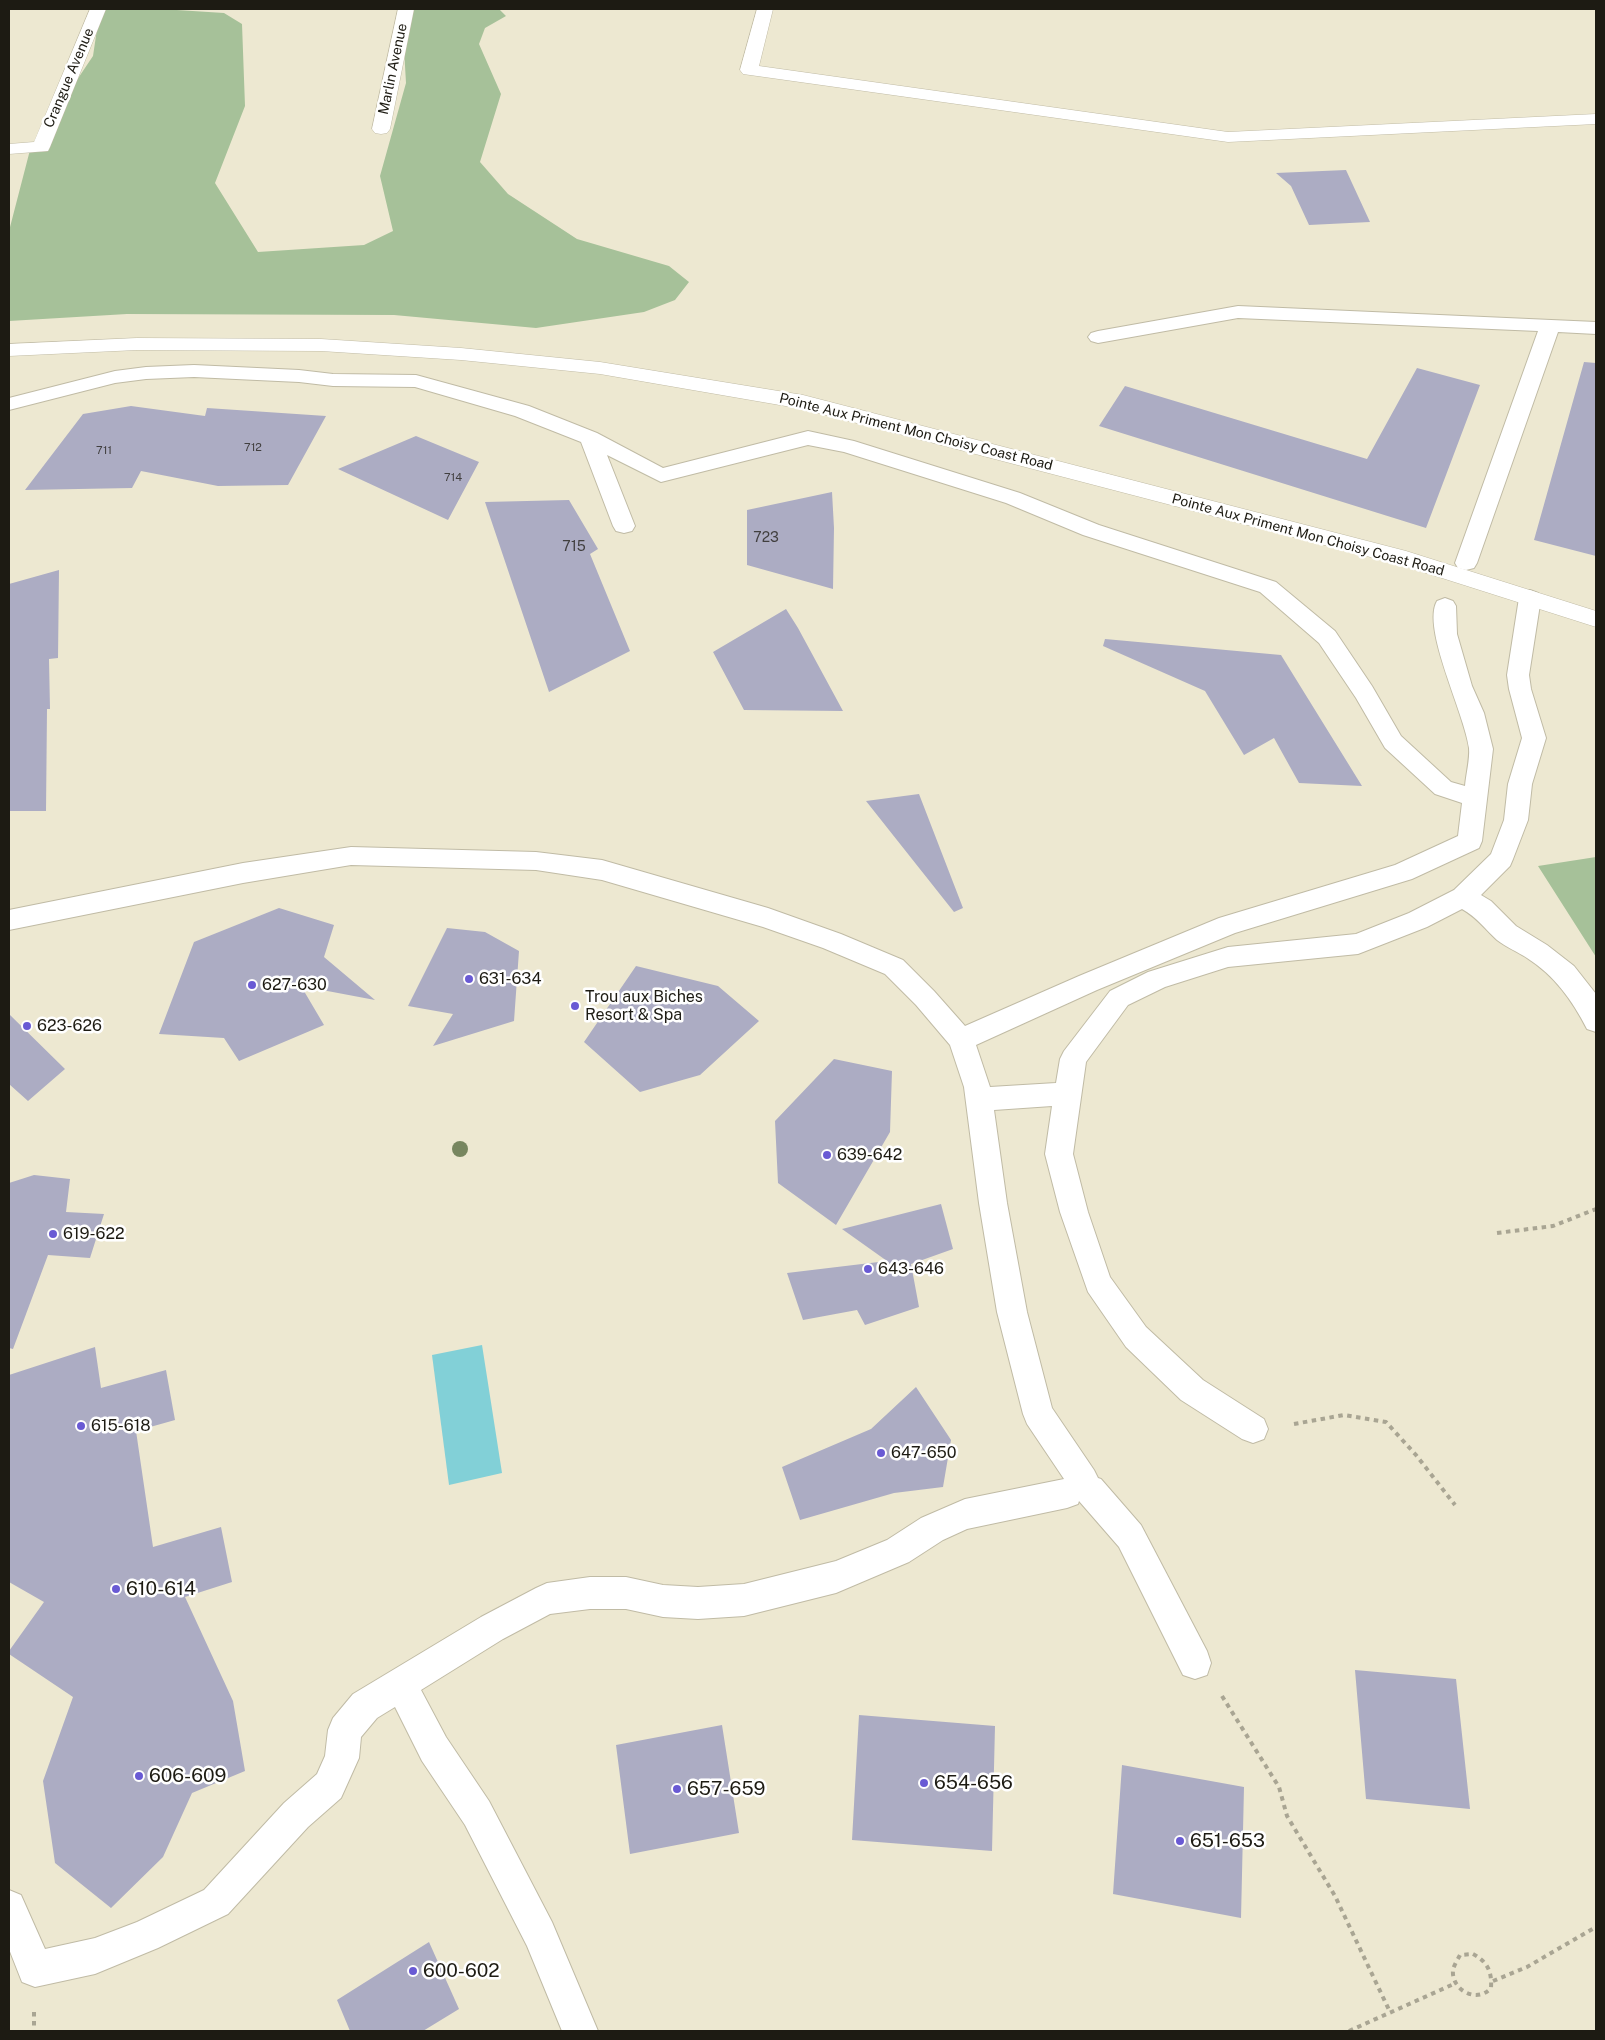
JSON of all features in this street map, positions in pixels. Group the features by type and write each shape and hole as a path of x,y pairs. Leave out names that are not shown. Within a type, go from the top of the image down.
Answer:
{"street":[{"name":"Crangue Avenue","path":"9,149 41,147 98,9"},
{"name":"Marlin Avenue","path":"381,129 406,9"},
{"path":"765,9 749,70 1228,137 1596,119"},
{"name":"Pointe Aux Priment Mon Choisy Coast Road","path":"9,350 136,344 321,345 461,354 600,368 803,402 1406,559 1596,619"}],"lane":[{"path":"1098,337 1238,312 1596,328"},
{"path":"1466,563 1550,326"},
{"path":"9,404 116,377 154,372 194,371 333,380 416,381 522,411 590,438 661,475 808,438 847,446 1013,498 1091,530 1268,587 1327,637 1364,692 1393,742 1443,788 1475,798"},
{"path":"590,438 624,526"},
{"path":"1253,1429 1185,1384 1136,1337 1098,1284 1074,1212 1059,1154 1073,1059 1119,998 1157,979 1228,957 1358,944 1418,920 1463,897 1501,859 1516,820 1520,784 1534,738 1518,676 1530,598"},
{"path":"961,1040 1088,983 1228,925 1403,872 1470,841 1481,749 1472,713 1461,686 1446,634 1446,606"},
{"path":"9,920 244,873 351,856 536,861 602,870 768,918 832,941 894,967 925,998 961,1040 977,1087 993,1203 1012,1312 1038,1414 1080,1488 1130,1536 1194,1663"},
{"path":"1463,897 1482,908 1506,933 1538,952 1565,973 1588,1003 1596,1021"},
{"path":"979,1099 1067,1094"},
{"path":"9,1908 35,1969 95,1956 146,1936 216,1902 296,1815 329,1786 342,1758 345,1730 364,1706 492,1628 547,1599 590,1593 626,1593 663,1601 698,1603 744,1600 836,1577 898,1551 932,1529 965,1514 1080,1488"},
{"path":"401,1685 434,1749 477,1813 540,1934 580,2031"}],"path":[{"path":"1497,1234 1553,1226 1596,1209"},
{"path":"1253,1429 1304,1423 1344,1415 1386,1422 1416,1455 1455,1506"},
{"path":"1194,1663 1220,1694 1279,1787 1287,1816 1334,1896 1390,2012"},
{"path":"1493,1981 1487,1964 1473,1954 1460,1956 1453,1968 1456,1983 1460,1990 1468,1995 1482,1996 1485,1995 1493,1981 1527,1967 1596,1927"},
{"path":"1349,2031 1456,1983"}],"green space":[{"path":"100,9 161,9 224,13 242,24 245,106 215,183 258,252 364,245 393,231 380,176 406,83 403,31 412,9 499,9 506,16 485,28 479,44 501,94 480,162 508,194 577,239 669,266 689,282 675,300 644,312 536,328 394,315 127,314 9,321 9,231 30,150 93,56"},
{"path":"1596,857 1596,957 1538,866"}],"water":[{"path":"482,1345 502,1473 449,1485 432,1355"}],"building":[{"path":"1346,170 1370,222 1309,225 1291,186 1276,173"},
{"path":"1584,362 1596,363 1596,556 1534,540"},
{"path":"1417,368 1480,385 1426,528 1099,426 1125,386 1367,459"},
{"path":"131,406 205,416 207,408 326,416 288,485 218,486 141,471 132,488 25,490 83,414"},
{"path":"416,436 479,462 448,520 338,469"},
{"path":"832,492 834,528 833,589 747,565 747,510"},
{"path":"569,500 598,549 590,554 630,651 549,692 485,502"},
{"path":"59,570 58,658 49,659 50,709 47,709 46,811 9,811 9,584"},
{"path":"786,609 843,711 744,710 713,652"},
{"path":"1105,639 1281,655 1362,786 1299,783 1274,738 1244,755 1205,691 1103,646"},
{"path":"919,794 963,908 954,912 866,801"},
{"name":"627-630","path":"279,908 334,925 324,957 375,1000 301,986 324,1025 239,1061 224,1038 159,1034 194,942"},
{"name":"631-634","path":"447,928 485,932 519,951 514,1021 433,1046 453,1014 408,1006"},
{"path":"636,966 718,986 759,1021 700,1075 640,1092 584,1042"},
{"path":"9,1014 65,1069 28,1101 9,1084"},
{"name":"639-642","path":"834,1059 892,1071 890,1132 836,1225 778,1183 775,1121"},
{"name":"619-622","path":"34,1175 70,1179 66,1212 104,1214 90,1258 48,1255 13,1349 9,1348 9,1183"},
{"name":"643-646","path":"941,1204 953,1249 911,1264 919,1307 865,1325 857,1310 803,1320 787,1273 887,1261 842,1229"},
{"path":"95,1347 101,1388 166,1370 175,1420 136,1431 153,1547 221,1527 232,1582 185,1597 233,1701 245,1771 192,1793 163,1857 111,1908 55,1863 43,1781 73,1697 9,1654 9,1651 44,1602 9,1582 9,1375"},
{"name":"647-650","path":"916,1387 951,1440 943,1487 894,1493 800,1520 782,1467 871,1429"},
{"path":"1355,1670 1456,1679 1470,1809 1366,1799"},
{"name":"654-656","path":"859,1715 995,1726 992,1851 852,1840"},
{"name":"657-659","path":"722,1725 739,1833 630,1854 616,1745"},
{"name":"651-653","path":"1122,1765 1244,1787 1241,1918 1113,1894"},
{"name":"600-602","path":"429,1942 459,2009 423,2031 350,2031 337,2000"}],"place":[{"name":"631-634","path":"469,979"},
{"name":"627-630","path":"252,985"},
{"name":"Trou aux Biches Resort & Spa","path":"575,1006"},
{"name":"623-626","path":"27,1026"},
{"name":"639-642","path":"827,1155"},
{"name":"619-622","path":"53,1234"},
{"name":"643-646","path":"868,1269"},
{"name":"615-618","path":"81,1426"},
{"name":"647-650","path":"881,1453"},
{"name":"610-614","path":"116,1589"},
{"name":"606-609","path":"139,1776"},
{"name":"654-656","path":"924,1783"},
{"name":"657-659","path":"677,1789"},
{"name":"651-653","path":"1180,1841"},
{"name":"600-602","path":"413,1971"}]}
